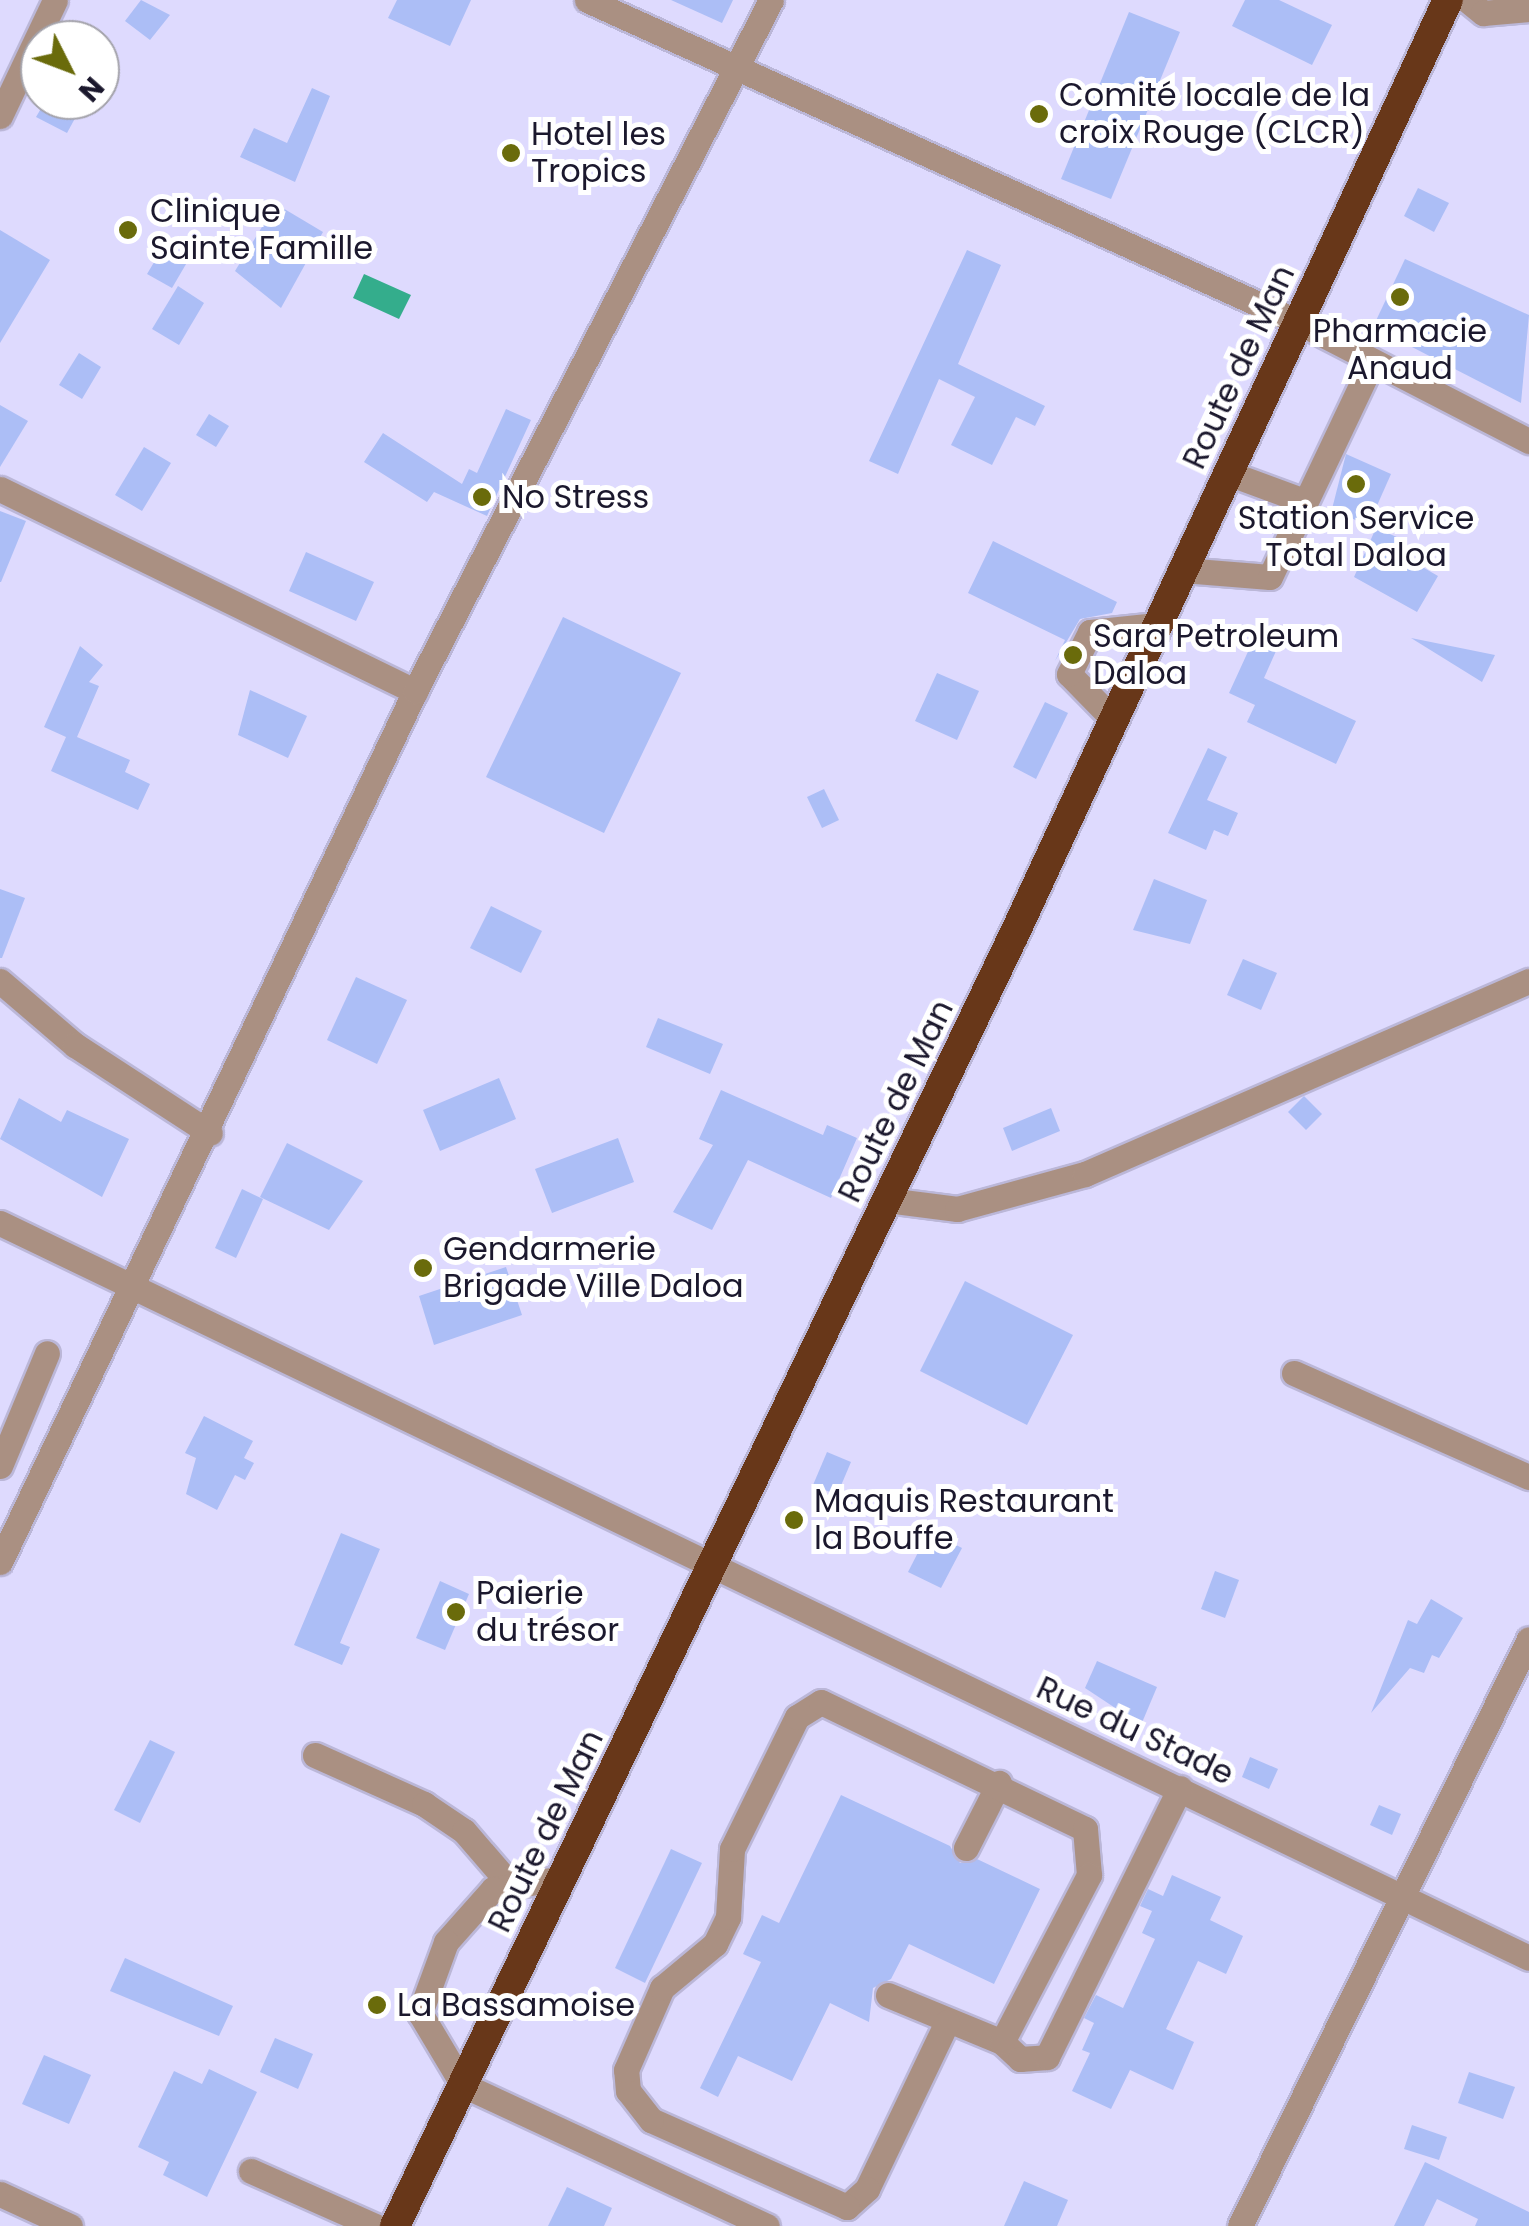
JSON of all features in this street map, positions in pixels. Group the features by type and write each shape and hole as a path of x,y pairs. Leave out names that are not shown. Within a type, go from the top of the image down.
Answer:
{"highway":[{"name":"Route de Man","path":"395,2226 887,1200 1448,0"}],"street":[{"path":"0,116 56,0"},
{"path":"587,0 737,72 1298,322 1370,364 1529,441"},
{"path":"0,1562 210,1132 415,691 771,0"},
{"path":"1467,0 1484,12 1529,9"},
{"path":"1183,570 1270,577 1370,364"},
{"path":"1228,474 1304,501"},
{"path":"0,488 415,691"},
{"path":"1114,720 1068,678 1075,662 1095,630 1158,625"},
{"path":"0,981 75,1045 210,1132"},
{"path":"887,1200 957,1209 1085,1174 1529,982"},
{"name":"Rue du Stade","path":"0,1223 135,1284 711,1567 1529,1958"},
{"path":"0,1466 47,1354"},
{"path":"1294,1373 1529,1477"},
{"path":"1240,2226 1529,1638"},
{"path":"947,2022 867,2189 846,2206 651,2120 628,2091 626,2070 662,1988 715,1944 728,1917 732,1849 808,1708 838,1704 1075,1820 1092,1857 1002,2042"},
{"path":"314,1755 424,1804 508,1882"},
{"path":"966,1848 999,1783"},
{"path":"888,1995 1002,2042 1020,2059 1047,2057 1180,1788"},
{"path":"562,1878 508,1882 446,1942 419,2001 463,2085 767,2226"},
{"path":"251,2171 375,2226"},
{"path":"0,2194 70,2226"}],"shaded area":[{"path":"364,274 411,295 399,319 353,298"}],"building":[{"path":"141,0 170,15 150,40 125,21"},
{"path":"397,0 471,0 450,46 388,18"},
{"path":"671,0 733,0 722,23"},
{"path":"1245,0 1279,0 1332,25 1312,65 1232,26"},
{"path":"1129,12 1180,32 1111,199 1061,179"},
{"path":"312,88 330,96 295,182 240,157 254,128 287,143"},
{"path":"42,120 74,120 67,133"},
{"path":"1418,188 1449,203 1434,232 1404,216"},
{"path":"276,204 323,232 281,308 235,271"},
{"path":"0,230 50,260 0,343"},
{"path":"165,244 189,259 172,288 147,274"},
{"path":"967,250 1001,265 958,364 1045,406 1035,426 1016,417 992,465 951,445 975,397 939,379 898,474 869,461"},
{"path":"1405,259 1529,315 1521,403 1373,327"},
{"path":"178,286 204,303 179,345 152,329"},
{"path":"79,353 101,367 82,399 59,385"},
{"path":"0,405 28,421 0,467"},
{"path":"506,409 531,420 487,516 434,492 427,502 364,462 383,433 462,484 469,469 477,473"},
{"path":"209,414 229,426 216,447 196,435"},
{"path":"144,447 171,463 142,511 115,495"},
{"path":"1346,454 1391,474 1368,526 1332,509"},
{"path":"0,511 26,521 1,582 0,582"},
{"path":"1376,528 1406,541 1400,554 1438,576 1417,612 1354,577"},
{"path":"993,541 1117,602 1112,613 1080,619 1055,661 1065,640 968,593"},
{"path":"306,552 374,582 356,621 289,591"},
{"path":"563,617 681,673 604,833 486,777"},
{"path":"1257,632 1280,642 1264,678 1356,721 1336,764 1247,722 1255,705 1229,693"},
{"path":"1411,638 1495,655 1482,682"},
{"path":"80,646 103,665 89,682 99,686 77,737 130,760 125,772 150,784 138,810 51,771 66,737 44,727"},
{"path":"937,673 979,691 957,740 915,721"},
{"path":"250,690 307,716 288,758 238,735"},
{"path":"1045,702 1068,713 1036,779 1013,767"},
{"path":"1208,748 1227,757 1207,800 1238,813 1228,836 1214,830 1206,850 1168,833"},
{"path":"824,789 839,820 822,828 807,797"},
{"path":"1154,879 1207,900 1190,944 1133,930"},
{"path":"0,889 25,898 2,958 0,958"},
{"path":"491,906 542,931 521,973 470,948"},
{"path":"1243,959 1277,973 1261,1010 1227,995"},
{"path":"356,977 407,1000 377,1064 327,1040"},
{"path":"658,1018 723,1044 710,1074 646,1047"},
{"path":"499,1078 516,1119 440,1151 423,1110"},
{"path":"721,1090 823,1135 827,1125 857,1138 831,1198 748,1160 712,1230 673,1212 713,1145 699,1139"},
{"path":"1304,1096 1322,1114 1306,1130 1288,1112"},
{"path":"19,1098 61,1122 67,1110 129,1139 102,1197 0,1139"},
{"path":"1051,1108 1060,1131 1012,1151 1003,1128"},
{"path":"618,1138 634,1182 552,1213 535,1169"},
{"path":"287,1143 363,1181 329,1230 260,1197"},
{"path":"242,1189 263,1199 236,1258 215,1248"},
{"path":"506,1267 522,1315 434,1345 419,1296"},
{"path":"965,1281 1073,1335 1027,1425 920,1371"},
{"path":"204,1416 253,1441 244,1458 254,1463 245,1480 235,1475 217,1510 186,1494 196,1458 185,1453"},
{"path":"827,1452 851,1462 837,1495 813,1485"},
{"path":"929,1531 962,1548 941,1588 908,1572"},
{"path":"341,1533 380,1549 340,1643 350,1647 342,1665 294,1645"},
{"path":"1215,1571 1239,1580 1225,1618 1201,1609"},
{"path":"440,1581 469,1594 445,1650 416,1638"},
{"path":"1431,1599 1463,1618 1439,1658 1432,1655 1424,1673 1410,1668 1371,1713 1408,1620 1417,1624"},
{"path":"1097,1661 1157,1687 1141,1725 1085,1688"},
{"path":"150,1740 175,1752 140,1823 114,1810"},
{"path":"1250,1757 1278,1769 1269,1789 1242,1777"},
{"path":"841,1795 950,1846 960,1863 977,1859 1040,1889 994,1984 909,1944 891,1979 873,1988 869,2022 830,2003 792,2081 738,2056 718,2097 700,2088 761,1962 743,1954 762,1915 779,1923"},
{"path":"1379,1805 1401,1814 1392,1835 1370,1825"},
{"path":"671,1849 702,1863 645,1983 615,1968"},
{"path":"1172,1875 1221,1897 1210,1920 1243,1936 1226,1974 1198,1961 1166,2029 1194,2042 1173,2090 1130,2070 1111,2109 1072,2091 1090,2053 1082,2050 1094,2023 1084,2018 1096,1995 1123,2008 1155,1939 1142,1933 1152,1911 1140,1906 1148,1889 1163,1896"},
{"path":"125,1958 233,2006 219,2036 110,1991"},
{"path":"275,2038 313,2054 298,2089 260,2072"},
{"path":"44,2055 91,2075 69,2124 22,2104"},
{"path":"209,2069 257,2092 207,2197 163,2175 169,2162 138,2147 174,2071 202,2084"},
{"path":"1469,2072 1515,2087 1503,2119 1458,2103"},
{"path":"1412,2125 1447,2137 1439,2160 1404,2149"},
{"path":"1425,2162 1529,2212 1529,2226 1475,2226 1478,2219 1437,2199 1424,2226 1394,2226"},
{"path":"1024,2181 1068,2200 1057,2226 1004,2226"},
{"path":"567,2187 612,2208 604,2226 548,2226"}],"place":[{"name":"Comité locale de la croix Rouge (CLCR)","path":"1039,114"},
{"name":"Hotel les Tropics","path":"511,153"},
{"name":"Clinique Sainte Famille","path":"128,230"},
{"name":"Pharmacie Anaud","path":"1400,297"},
{"name":"Station Service Total Daloa","path":"1356,484"},
{"name":"No Stress","path":"482,497"},
{"name":"Sara Petroleum Daloa","path":"1073,655"},
{"name":"Gendarmerie Brigade Ville Daloa","path":"423,1268"},
{"name":"Maquis Restaurant la Bouffe","path":"794,1520"},
{"name":"Paierie du trésor","path":"456,1612"},
{"name":"La Bassamoise","path":"377,2005"}]}
